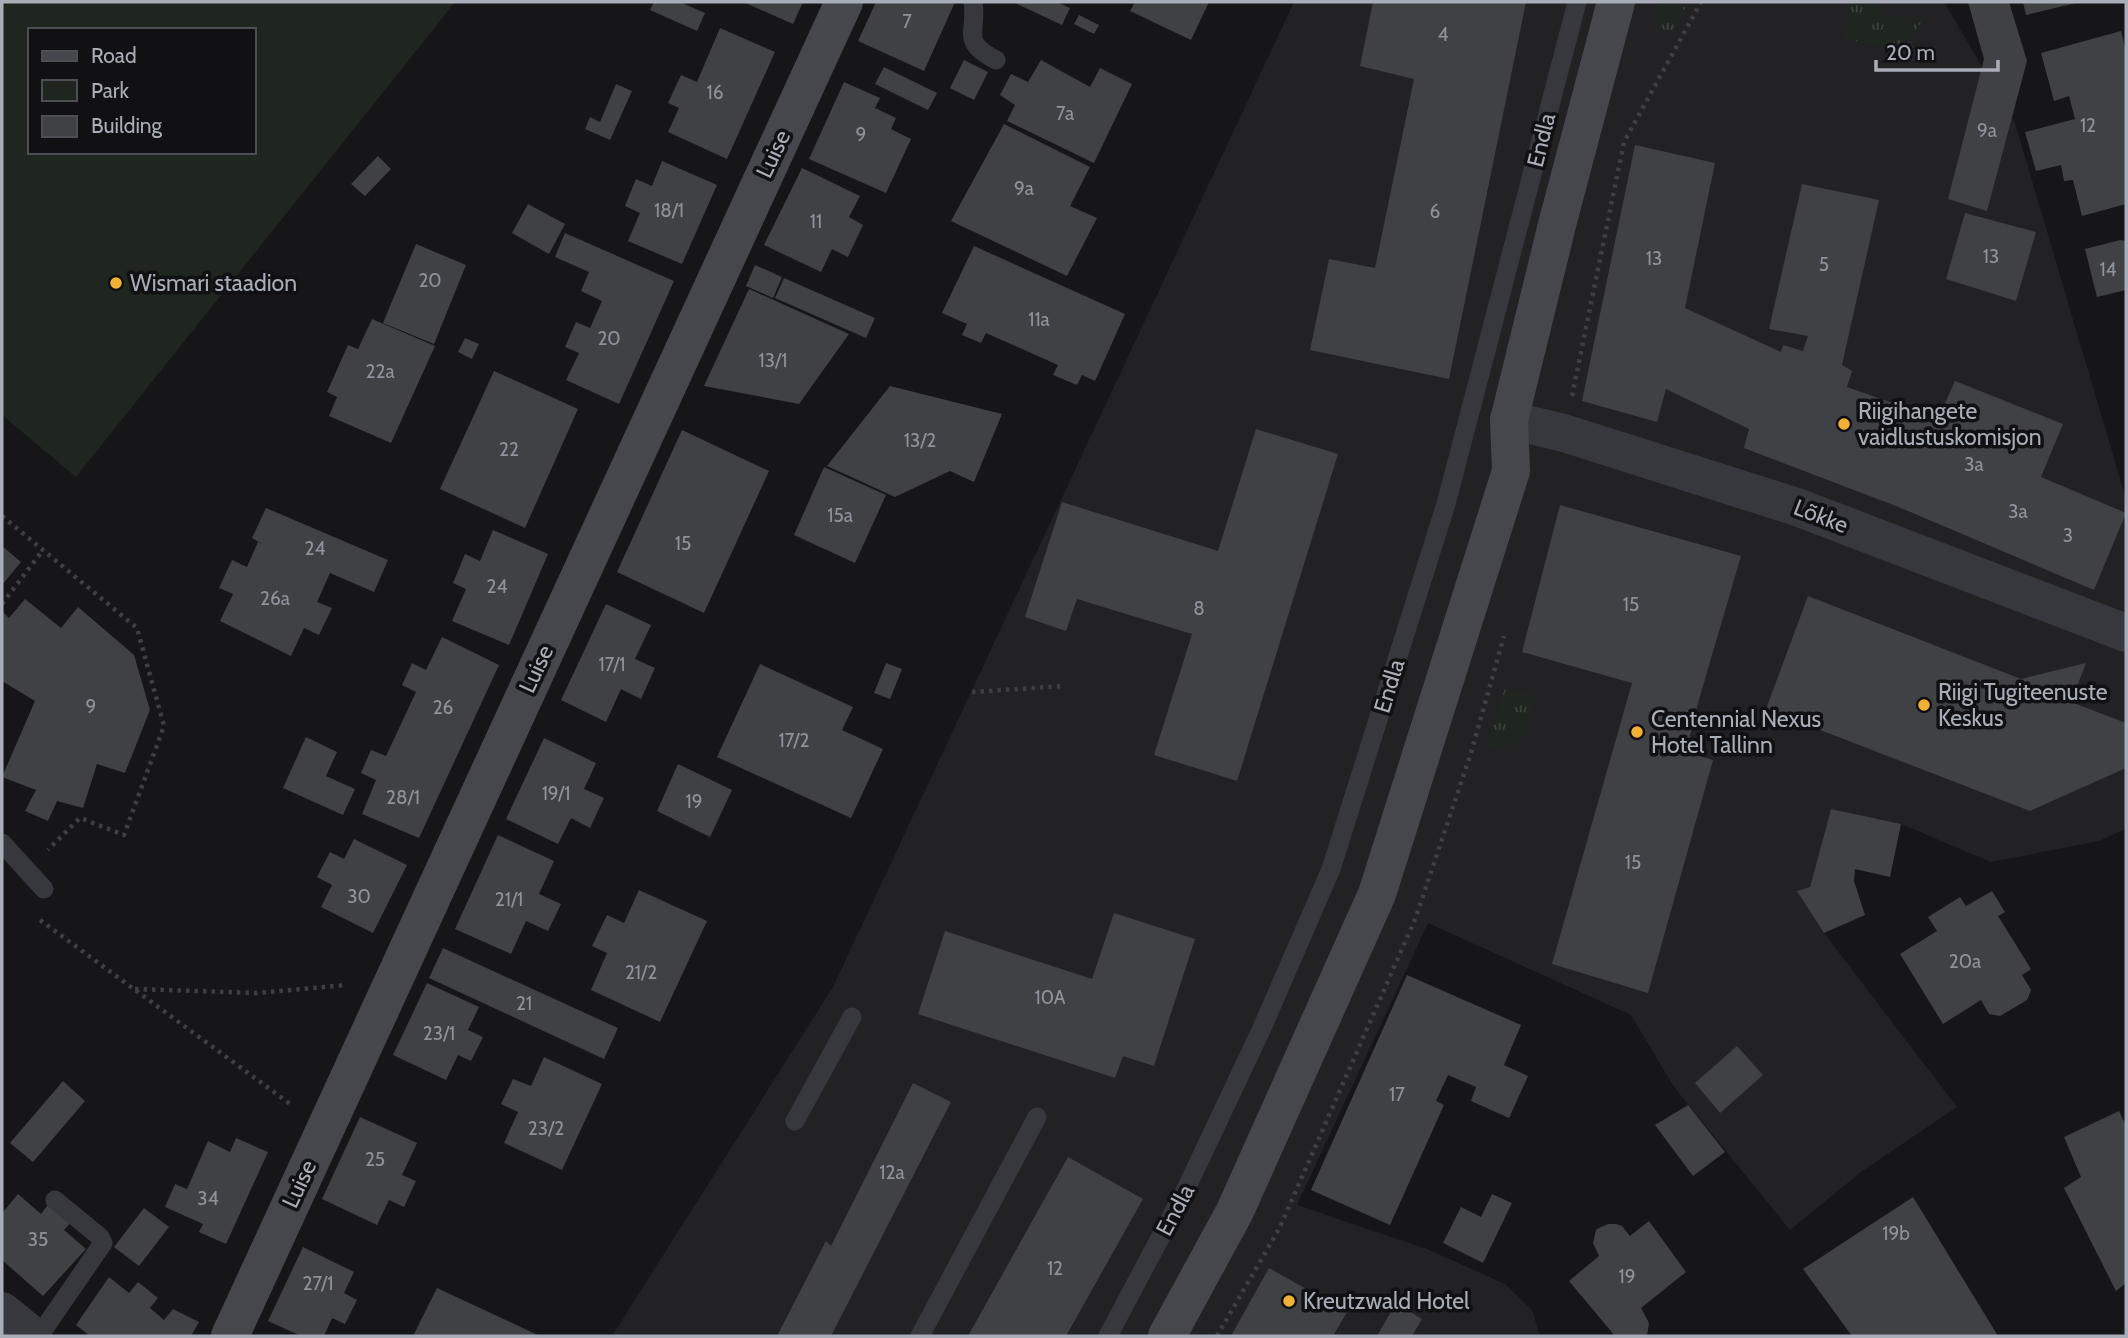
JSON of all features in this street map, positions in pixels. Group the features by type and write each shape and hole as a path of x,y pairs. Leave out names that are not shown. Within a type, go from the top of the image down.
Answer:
{"main road":[{"name":"Luise","path":"230,1336 844,2"},
{"name":"Endla","path":"1167,1336 1235,1211 1377,894 1511,471 1509,420 1616,2"}],"street":[{"name":"Lõkke","path":"1509,420 1564,433 1797,506 2126,633"},
{"path":"2,1311 33,1336"}],"lane":[{"path":"973,2 971,32 975,44 982,52 996,60"},
{"name":"Endla","path":"1108,1336 1186,1189 1262,1028 1331,869 1452,480 1577,2"},
{"path":"2,843 44,889"},
{"path":"795,1121 852,1017"},
{"path":"920,1336 1037,1117"},
{"path":"39,1336 103,1243 100,1237 55,1200"}],"path":[{"path":"1564,433 1624,142 1701,2"},
{"path":"2,516 137,628 164,726 124,835 80,818 27,870"},
{"path":"2,604 43,550"},
{"path":"972,692 1065,686"},
{"path":"44,889 40,920 324,1129"},
{"path":"134,989 257,993 391,984"}],"shaded area":[{"path":"1294,2 1944,2 2015,123 2126,499 2126,829 2099,841 1991,862 1901,824 1831,809 1810,887 1798,891 1824,933 1957,1107 1861,1172 1790,1230 1674,1087 1631,1015 1428,923 1297,1205 1427,1249 1505,1284 1532,1310 1540,1336 612,1336 833,987"}],"green space":[{"name":"Wismari staadion","path":"2,2 455,2 76,477 2,415"},
{"path":"1659,2 1688,2 1673,33 1661,29 1655,20"},
{"path":"1851,2 1876,2 1888,18 1907,13 1910,20 1927,16 1914,32 1893,48 1844,39"},
{"path":"1505,688 1535,697 1525,733 1504,751 1487,746"}],"building":[{"path":"654,2 680,2 705,13 697,31 650,10"},
{"path":"743,2 803,2 793,24"},
{"path":"876,2 955,2 924,71 858,41"},
{"path":"1013,2 1057,2 1070,8 1062,25"},
{"path":"1135,2 1209,2 1191,40 1130,11"},
{"path":"1373,2 1526,2 1449,379 1310,350 1329,259 1375,268 1414,79 1360,66"},
{"path":"1968,2 2009,2 2027,61 1987,211 1948,199 1984,59"},
{"path":"2023,2 2076,2 2076,3 2026,15"},
{"path":"1079,15 1099,25 1094,34 1074,24"},
{"path":"720,28 775,52 727,159 668,132 679,108 668,103 681,75 697,82"},
{"path":"2121,31 2126,52 2126,204 2082,216 2073,180 2064,181 2061,165 2036,171 2025,132 2075,119 2069,96 2054,101 2041,53"},
{"path":"964,60 988,72 974,100 950,88"},
{"path":"1041,60 1090,87 1100,68 1132,84 1094,163 1007,121 1015,105 1000,95 1011,74 1028,82"},
{"path":"884,67 937,93 928,110 875,84"},
{"path":"844,82 880,98 875,108 896,118 891,129 911,139 886,193 809,159"},
{"path":"616,84 632,91 610,140 585,129 590,117 600,122"},
{"path":"1004,124 1090,167 1070,206 1097,218 1067,276 951,221"},
{"path":"1635,145 1715,163 1685,308 1781,352 1783,345 1803,351 1808,336 1769,329 1802,184 1879,200 1842,365 1852,371 1847,387 1938,419 1955,381 2063,424 2041,477 2126,513 2094,590 1901,508 1744,448 1749,429 1666,389 1657,422 1582,401"},
{"path":"378,156 391,169 365,196 351,184"},
{"path":"662,161 717,185 682,264 628,241 640,213 625,206 636,179 652,186"},
{"path":"802,168 860,196 849,217 863,225 848,257 832,249 821,272 764,245"},
{"path":"528,204 565,224 549,254 512,233"},
{"path":"1965,213 2036,232 2016,301 1946,279"},
{"path":"565,233 674,281 619,404 566,380 579,353 565,347 576,322 590,328 602,301 581,291 589,272 555,257"},
{"path":"2120,240 2126,241 2126,290 2097,297 2085,249"},
{"path":"416,244 466,265 434,344 383,323"},
{"path":"974,246 1125,314 1095,381 1082,375 1077,385 1053,375 1058,365 986,333 981,343 962,335 967,324 942,313"},
{"path":"755,265 782,277 773,298 746,286"},
{"path":"784,278 875,318 866,338 775,298"},
{"path":"749,289 849,334 799,404 704,386"},
{"path":"372,319 435,346 391,443 329,416 337,397 327,392 348,345 358,349"},
{"path":"465,338 479,344 472,359 458,352"},
{"path":"494,371 578,409 525,528 440,489"},
{"path":"890,386 1002,414 974,482 950,471 895,497 827,466"},
{"path":"1256,429 1338,454 1237,781 1154,755 1192,634 1077,599 1066,631 1025,617 1062,502 1218,551"},
{"path":"682,430 769,471 704,613 617,572"},
{"path":"824,467 886,495 855,563 794,535"},
{"path":"1560,505 1741,556 1686,752 1713,760 1648,993 1552,964 1632,683 1522,652"},
{"path":"266,508 388,560 374,592 330,573 317,602 332,608 319,635 304,628 291,656 220,621 233,594 219,588 232,560 247,567 258,542 264,545 252,538"},
{"path":"493,530 548,554 509,645 452,621 466,589 453,583 465,554 480,561"},
{"path":"2,546 21,562 2,585"},
{"name":"Riigi Tugiteenuste Keskus","path":"1808,596 2021,679 2086,663 2071,702 2126,723 2126,768 2030,811 1766,709"},
{"path":"25,599 61,628 78,607 134,655 150,710 125,773 97,764 83,808 57,801 48,821 25,811 36,790 2,777 35,701 2,681 2,611 9,618"},
{"path":"606,604 651,625 635,659 655,668 641,699 621,689 606,722 561,700"},
{"path":"442,637 499,665 419,838 362,814 376,780 361,773 371,750 386,756 416,692 402,685 412,663 426,670"},
{"path":"886,663 902,669 890,699 874,693"},
{"path":"760,664 853,707 842,730 883,749 851,818 717,757"},
{"path":"306,737 337,752 326,776 355,789 343,815 283,788"},
{"path":"544,738 596,763 584,789 604,798 590,828 571,818 558,844 506,819"},
{"path":"678,764 732,790 710,837 657,811"},
{"path":"1831,809 1901,824 1890,877 1855,869 1854,881 1865,915 1824,933 1797,891 1810,887"},
{"path":"498,835 554,861 539,894 561,904 548,931 526,921 511,954 455,929"},
{"path":"354,839 407,865 373,933 321,907 332,885 317,877 330,852 344,859"},
{"path":"639,890 707,921 660,1022 591,990 607,953 592,946 607,915 624,923"},
{"path":"1992,891 2005,912 1998,916 2031,969 2022,975 2031,990 2027,1000 2000,1016 1989,1014 1981,1000 1943,1024 1900,954 1937,931 1928,917 1960,897 1966,906"},
{"path":"1114,913 1195,939 1154,1066 1123,1056 1115,1078 918,1014 945,931 1092,979"},
{"path":"443,948 618,1028 604,1059 429,978"},
{"path":"1407,975 1521,1025 1504,1065 1528,1076 1509,1118 1471,1101 1476,1087 1448,1075 1436,1101 1444,1105 1390,1225 1311,1190"},
{"path":"427,983 479,1007 468,1030 483,1037 471,1061 458,1055 446,1080 393,1055"},
{"path":"1737,1046 1763,1075 1720,1113 1695,1083"},
{"path":"544,1057 602,1084 562,1170 504,1143 518,1112 501,1104 513,1079 531,1086"},
{"path":"63,1081 85,1101 33,1162 10,1143"},
{"path":"913,1083 951,1102 831,1336 777,1336 826,1241 831,1246"},
{"path":"1688,1105 1725,1152 1693,1176 1655,1125"},
{"path":"2119,1111 2126,1126 2126,1283 2116,1291 2064,1188 2081,1177 2064,1137"},
{"path":"360,1117 417,1143 402,1175 416,1181 404,1207 389,1200 377,1225 322,1199"},
{"path":"236,1138 268,1152 226,1244 199,1232 203,1224 165,1207 175,1184 187,1189 208,1141 230,1152"},
{"path":"1068,1157 1143,1199 1066,1336 968,1336"},
{"path":"18,1194 41,1214 50,1202 72,1221 64,1230 86,1249 43,1296 2,1260 2,1213"},
{"path":"1492,1194 1512,1203 1483,1263 1443,1243 1461,1207 1481,1217"},
{"path":"1913,1197 1998,1336 1852,1336 1803,1269"},
{"path":"144,1208 169,1227 139,1266 114,1247"},
{"path":"1649,1221 1686,1272 1641,1308 1649,1323 1647,1336 1615,1336 1569,1281 1599,1256 1593,1243 1596,1230 1608,1224 1616,1224 1622,1226 1630,1236"},
{"path":"303,1247 354,1272 344,1293 357,1300 345,1324 332,1318 324,1336 301,1336 268,1321"},
{"name":"Kreutzwald Hotel","path":"1269,1268 1347,1312 1333,1336 1231,1336"},
{"path":"109,1277 129,1293 138,1282 158,1298 150,1308 164,1320 173,1309 199,1322 191,1336 90,1336 76,1325"},
{"path":"437,1288 540,1336 413,1336"},
{"path":"1396,1303 1422,1319 1412,1336 1377,1336"}],"place":[{"name":"Wismari staadion","path":"116,283"},
{"name":"Riigihangete vaidlustuskomisjon","path":"1844,424"},
{"name":"Riigi Tugiteenuste Keskus","path":"1924,705"},
{"name":"Centennial Nexus Hotel Tallinn","path":"1637,732"},
{"name":"Kreutzwald Hotel","path":"1289,1301"}]}
